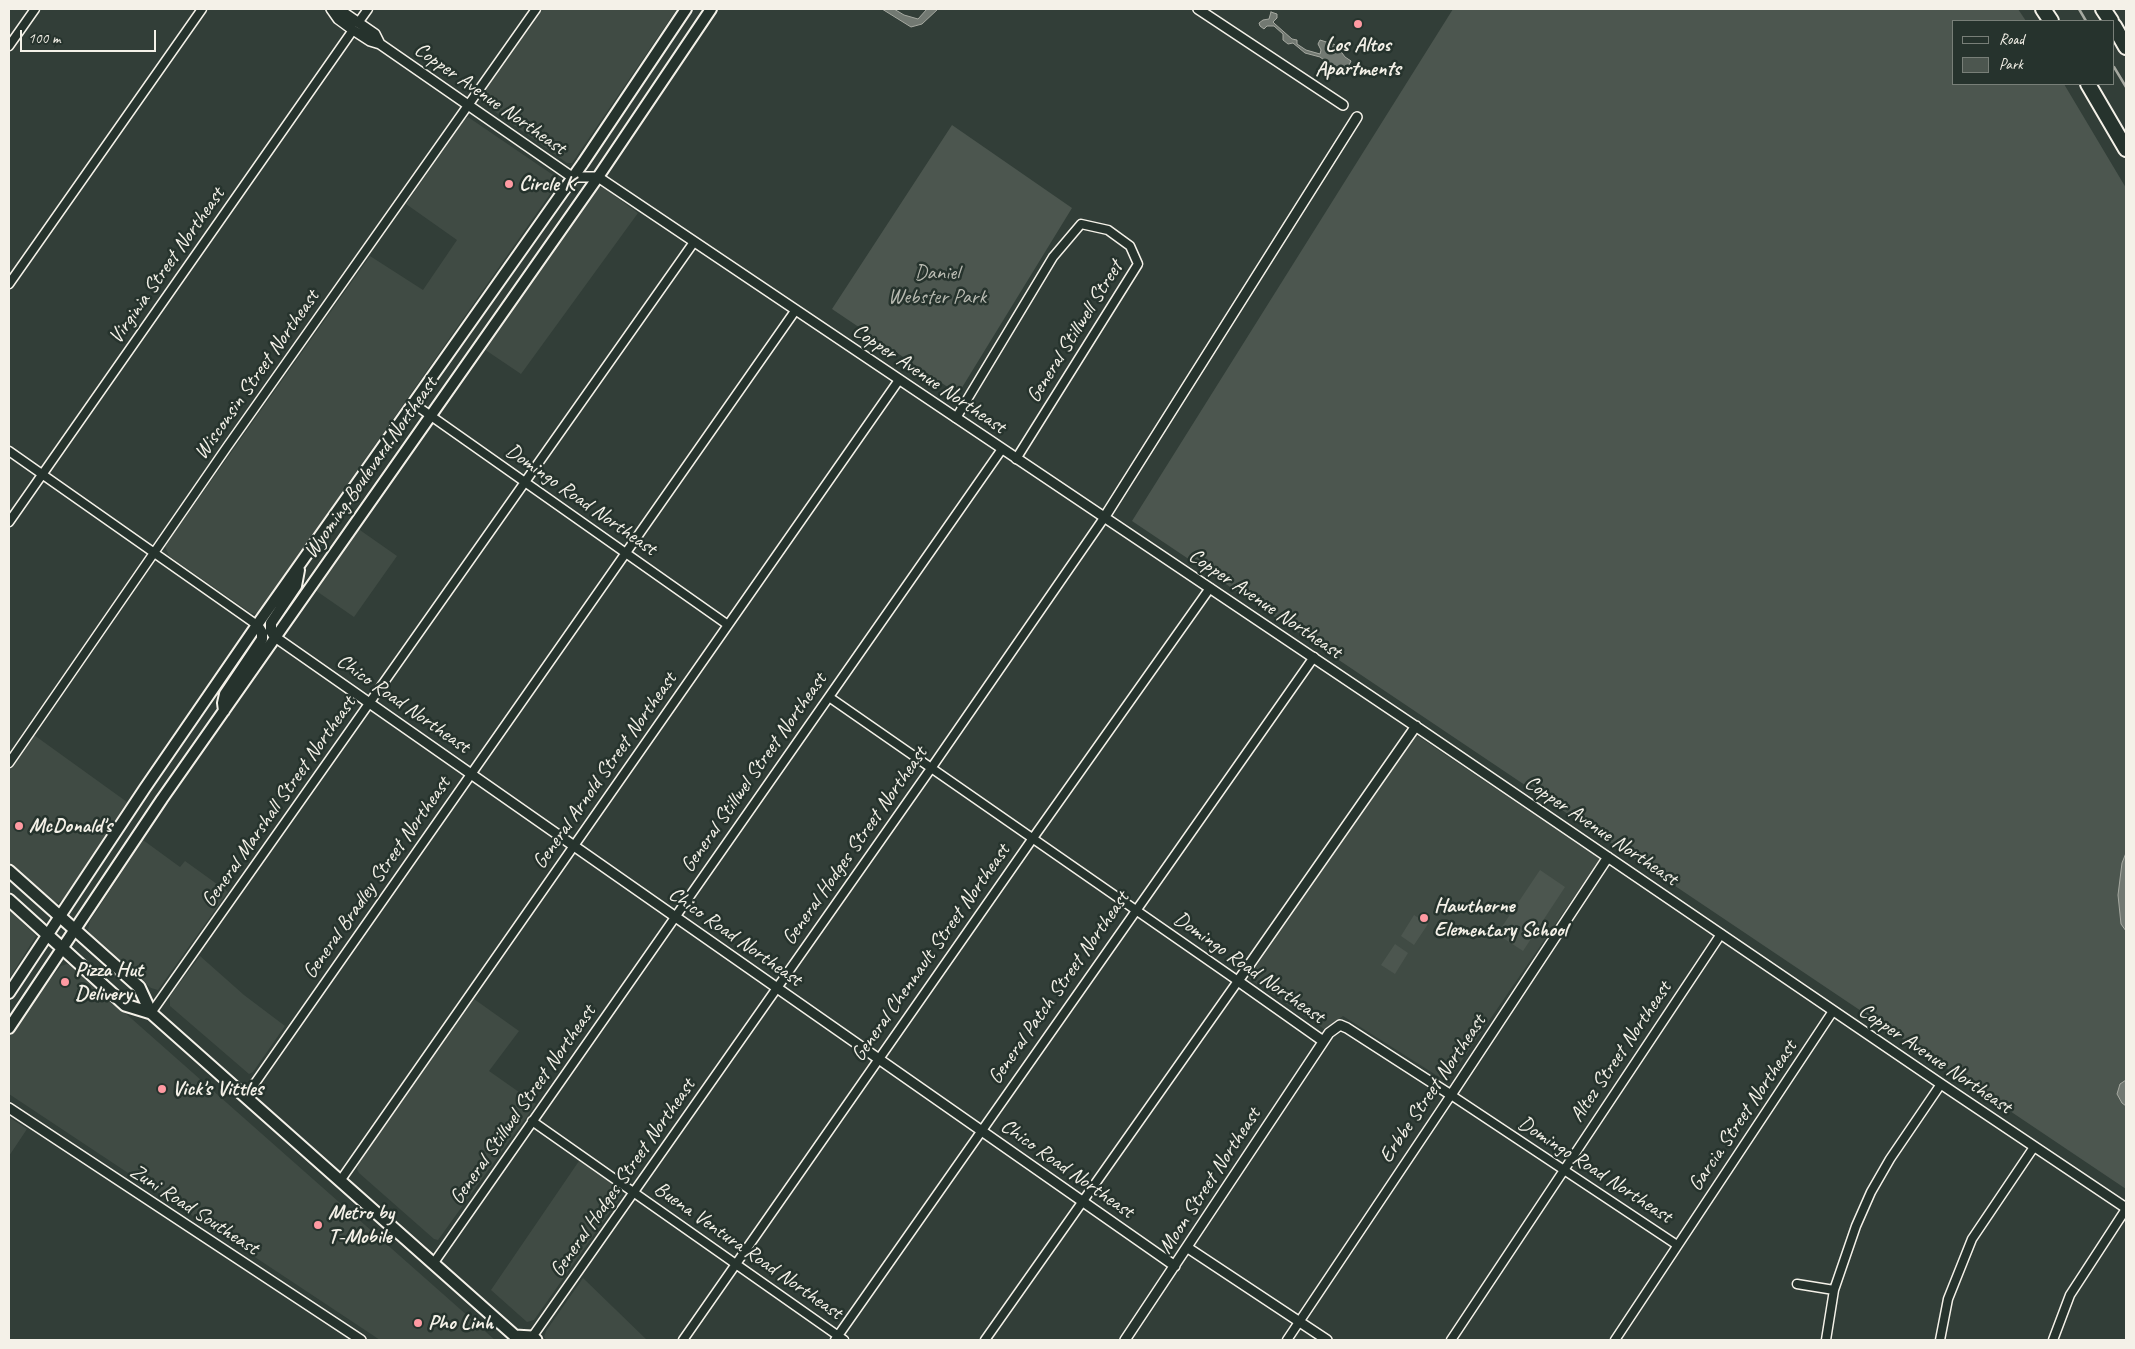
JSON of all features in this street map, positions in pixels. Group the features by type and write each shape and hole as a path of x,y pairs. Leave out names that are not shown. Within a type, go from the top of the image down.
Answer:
{"highway":[{"path":"2044,9 2050,20"},
{"path":"2103,9 2110,20"},
{"path":"2115,28 2126,47"},
{"path":"2089,85 2126,149"}],"main road":[{"name":"Wyoming Boulevard Northeast","path":"9,993 145,788 257,625 414,404 686,9"},
{"name":"Wyoming Boulevard Northeast","path":"9,1028 63,950 162,799 598,177 710,9"},
{"path":"275,636 270,631 271,623 296,586 300,564"},
{"path":"224,711 225,694 262,638 262,632 257,625"},
{"path":"9,871 138,987 151,1013 515,1338 533,1339"},
{"path":"9,900 125,1005 151,1013"}],"street":[{"path":"9,46 35,9"},
{"path":"9,284 202,9"},
{"name":"Copper Avenue Northeast","path":"331,9 338,19 356,26 370,41 380,44 572,177 598,177 1002,450 1314,657 2126,1209"},
{"name":"Virginia Street Northeast","path":"9,522 368,9"},
{"name":"Wisconsin Street Northeast","path":"9,763 227,447 536,9"},
{"path":"1198,9 1343,105"},
{"path":"1104,518 1357,117"},
{"name":"General Stillwell Street","path":"956,418 1053,257 1080,224 1108,230 1130,246 1138,264 1016,459"},
{"name":"General Marshall Street Northeast","path":"151,1013 694,242"},
{"name":"General Bradley Street Northeast","path":"246,1096 795,311"},
{"name":"General Arnold Street Northeast","path":"340,1181 899,380"},
{"name":"Domingo Road Northeast","path":"414,404 728,625"},
{"name":"General Stillwel Street Northeast","path":"433,1264 1002,450"},
{"path":"9,451 257,625"},
{"name":"General Hodges Street Northeast","path":"533,1339 1104,518"},
{"name":"General Chennault Street Northeast","path":"683,1340 1210,588"},
{"name":"Chico Road Northeast","path":"275,636 1175,1266"},
{"name":"General Patch Street Northeast","path":"839,1339 981,1130 1314,657"},
{"name":"Domingo Road Northeast","path":"829,696 1323,1042 1335,1027 1340,1025 1347,1028 1677,1245"},
{"path":"984,1340 1416,726"},
{"name":"Erbbe Street Northeast","path":"1287,1340 1608,857"},
{"name":"Altez Street Northeast","path":"1451,1340 1721,934"},
{"name":"Garcia Street Northeast","path":"1615,1340 1834,1012"},
{"name":"Moon Street Northeast","path":"1126,1340 1323,1042"},
{"path":"1826,1340 1834,1290 1856,1226 1871,1192 1890,1159 1940,1084"},
{"name":"Zuni Road Southeast","path":"9,1108 361,1340"},
{"name":"Buena Ventura Road Northeast","path":"532,1121 736,1264 839,1339"},
{"path":"1940,1340 1948,1299 1972,1239 2034,1147"},
{"path":"2053,1340 2070,1295 2126,1209"},
{"path":"1188,1248 1326,1340"},
{"path":"1797,1284 1834,1290"}],"shaded area":[{"path":"543,9 677,9 572,163 567,163 480,101 481,96"},
{"path":"882,9 894,9 904,15 918,19 927,9 938,9 922,24 911,27"},
{"path":"1271,12 1277,14 1277,18 1273,22 1292,39 1297,40 1297,44 1306,50 1320,54 1321,50 1318,44 1320,40 1336,45 1345,57 1351,61 1348,67 1332,66 1320,57 1305,53 1293,43 1288,44 1283,40 1283,34 1274,26 1267,26 1264,29 1259,23 1269,19"},
{"path":"468,117 556,177 558,180 557,184 269,597 257,613 251,613 169,556 165,546 370,256 423,290 457,240 406,204 464,120"},
{"path":"599,187 604,188 638,213 521,374 484,349"},
{"path":"357,528 397,556 354,617 315,590"},
{"path":"34,735 127,802 64,899 58,903 54,902 9,863 9,771"},
{"name":"Hawthorne Elementary School","path":"1416,735 1600,859 1447,1082 1343,1016 1324,1029 1248,978"},
{"path":"143,840 180,867 185,861 228,892 158,990 151,988 90,935 88,930 90,921"},
{"path":"2126,853 2126,931 2121,924 2118,895 2122,863"},
{"path":"9,909 36,936 9,979"},
{"path":"200,956 244,995 285,1026 253,1072 249,1074 170,1006 170,996"},
{"path":"67,964 72,966 495,1340 380,1340 9,1094 9,1037 46,984 61,966"},
{"path":"474,999 519,1031 489,1071 536,1104 438,1240 434,1239 359,1173 357,1169 359,1163"},
{"path":"2126,1080 2126,1106 2117,1094 2120,1084"},
{"path":"9,1117 27,1129 9,1156"},
{"path":"579,1161 619,1188 622,1195 534,1320 527,1322 491,1290"},
{"path":"583,1278 647,1340 547,1340 544,1337 546,1331"}],"green space":[{"path":"1453,9 2018,9 2025,20 1952,20 1952,85 2065,85 2126,188 2126,1189 1132,521"},
{"name":"Daniel Webster Park","path":"952,125 1072,208 958,394 832,309"},
{"path":"1540,870 1565,887 1523,951 1497,934"},
{"path":"1414,915 1428,924 1414,945 1401,936"},
{"path":"1395,944 1408,953 1395,974 1381,965"}],"waterway":[{"path":"2079,9 2085,20"},
{"path":"2115,69 2126,87"}],"place":[{"name":"Los Altos Apartments","path":"1358,24"},
{"name":"Circle K","path":"509,184"},
{"name":"McDonald's","path":"19,826"},
{"name":"Hawthorne Elementary School","path":"1424,918"},
{"name":"Pizza Hut Delivery","path":"65,982"},
{"name":"Vick's Vittles","path":"162,1089"},
{"name":"Metro by T-Mobile","path":"318,1225"},
{"name":"Pho Linh","path":"418,1323"}]}
